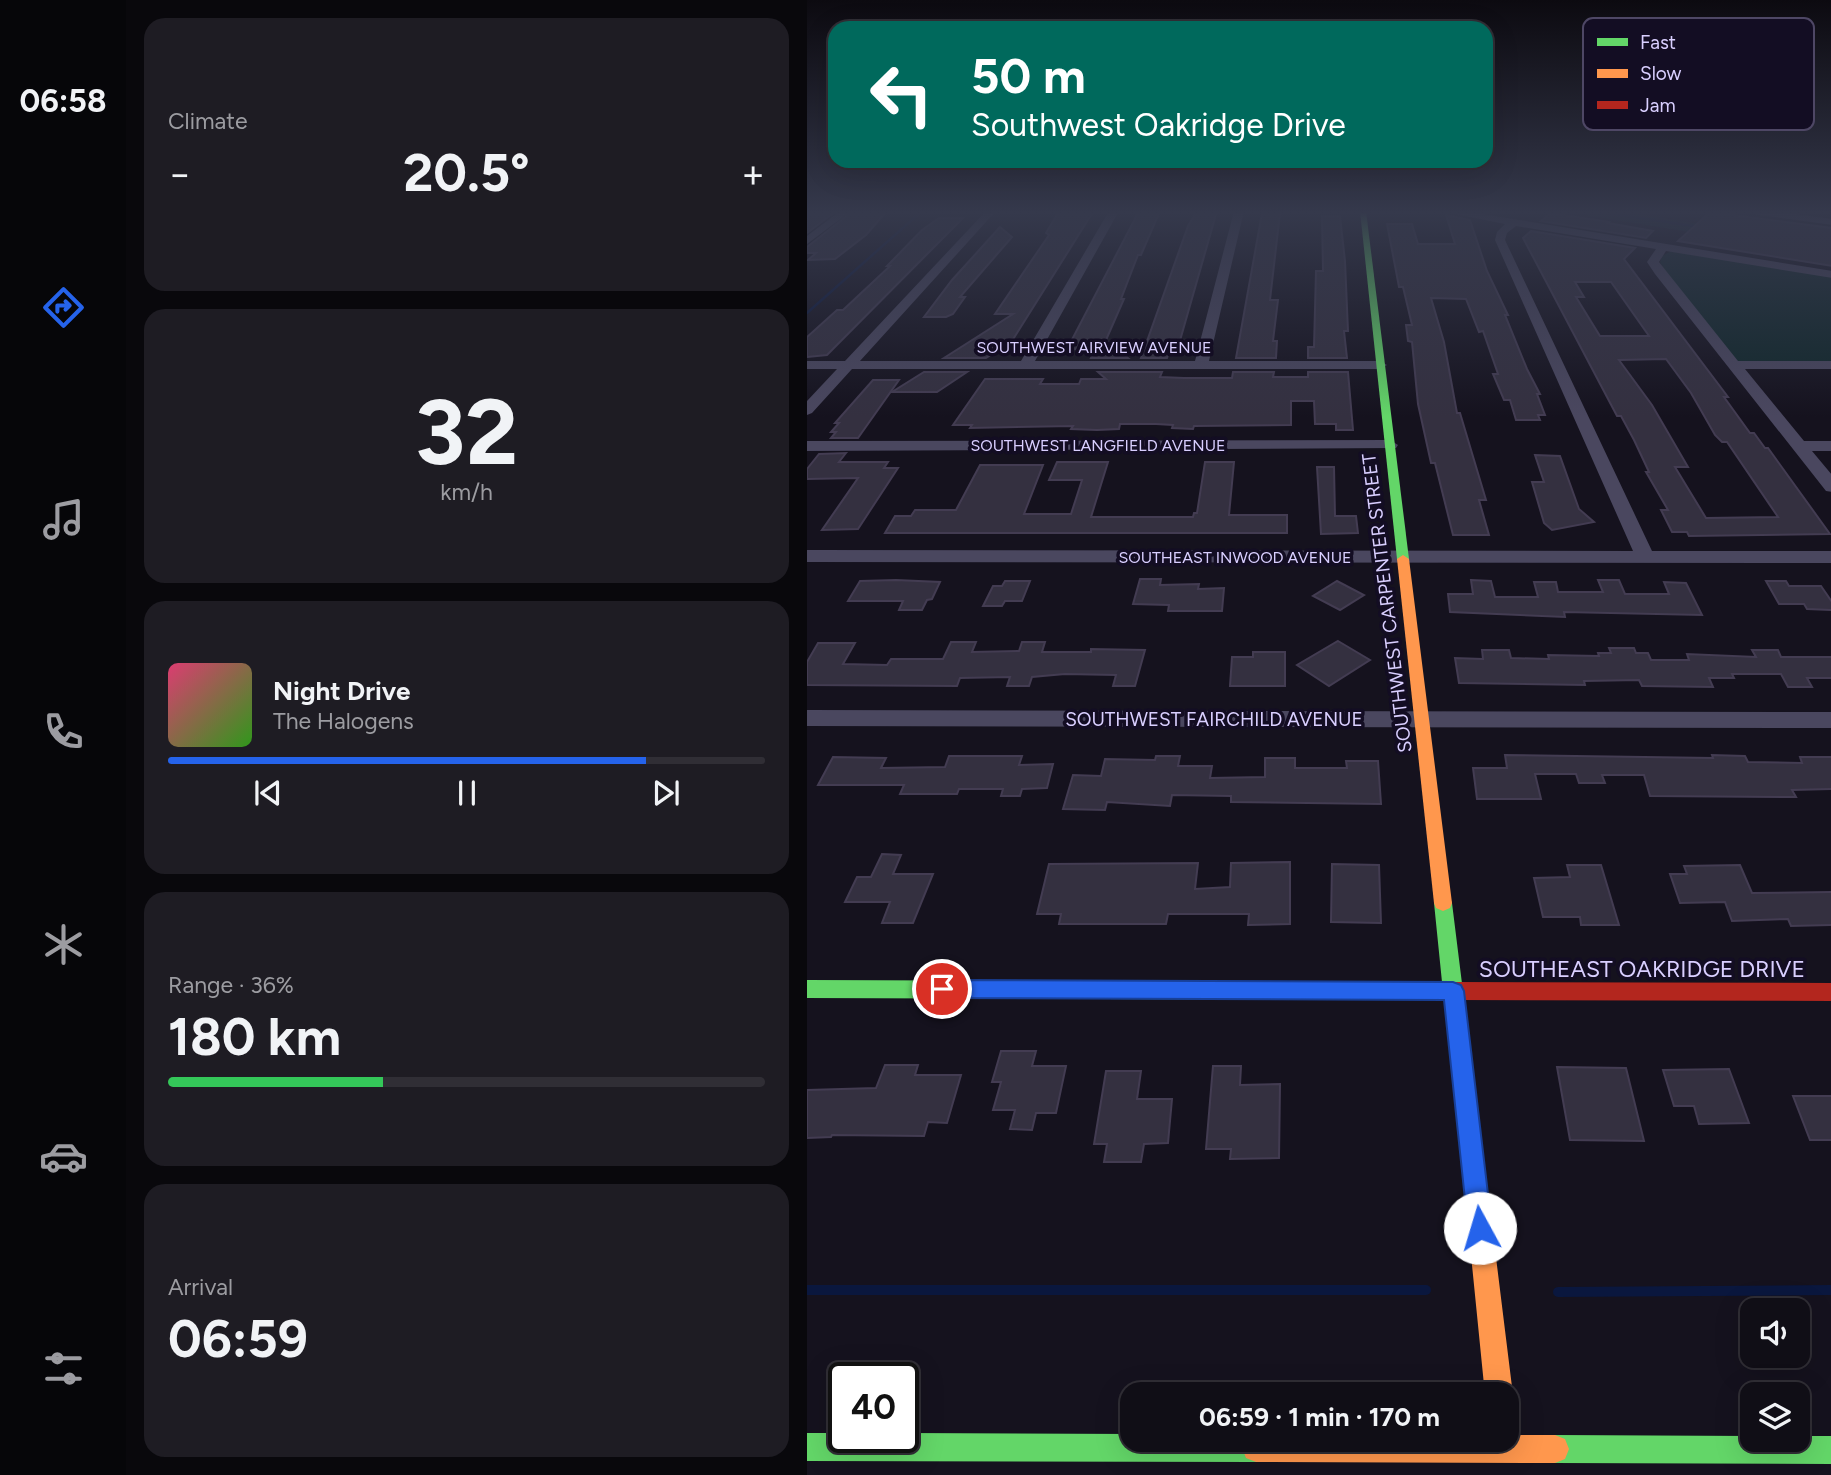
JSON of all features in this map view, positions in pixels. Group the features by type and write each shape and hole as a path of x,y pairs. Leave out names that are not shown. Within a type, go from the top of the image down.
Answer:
{"street":[{"path":"807,410 927,280"},
{"path":"1026,365 1075,280"},
{"path":"1201,365 1222,280"},
{"name":"SOUTHWEST CARPENTER STREET","path":"1371,280 1498,1382"},
{"path":"1518,280 1645,557"},
{"path":"1665,280 1831,487"},
{"name":"SOUTHWEST AIRVIEW AVENUE","path":"807,365 1380,365"},
{"path":"1733,365 1831,365"},
{"name":"SOUTHWEST LANGFIELD AVENUE","path":"807,446 1390,445"},
{"path":"1798,446 1831,446"},
{"name":"SOUTHEAST INWOOD AVENUE","path":"807,556 1831,557"},
{"name":"SOUTHWEST FAIRCHILD AVENUE","path":"807,718 1831,720"},
{"name":"SOUTHEAST OAKRIDGE DRIVE","path":"807,989 1831,992"},
{"path":"1519,1445 1831,1450"},
{"path":"807,1447 1120,1446"}],"green space":[{"path":"1671,280 1831,280 1831,364 1736,363"}],"building":[{"path":"875,280 902,280 827,355 807,357 807,337 837,310 843,310"},
{"path":"952,280 975,280 960,297 965,297 953,314 946,317 924,317"},
{"path":"1018,280 1050,280 1012,341 986,358 944,358 1013,314 995,314"},
{"path":"1103,280 1128,280 1121,299 1124,299 1106,340 1128,358 1091,358 1098,344 1066,351"},
{"path":"1169,280 1197,280 1179,344 1172,344 1167,358 1141,358"},
{"path":"1250,280 1272,280 1270,300 1278,300 1273,341 1277,341 1276,358 1236,358"},
{"path":"1316,280 1346,280 1348,331 1344,331 1347,358 1308,358 1308,347 1314,347"},
{"path":"1398,280 1491,280 1508,315 1505,315 1527,369 1540,394 1537,394 1545,415 1538,415 1540,420 1516,420 1510,400 1504,400 1493,374 1498,374 1483,331 1479,332 1466,299 1431,298 1444,342 1457,413 1460,413 1486,500 1479,500 1489,535 1453,535 1435,463 1431,463 1418,404 1412,342 1408,341 1406,325 1412,325 1403,287 1399,287"},
{"path":"1545,280 1640,280 1728,397 1724,397 1750,433 1754,433 1765,448 1768,448 1830,534 1689,536 1687,532 1672,532 1661,510 1668,510 1646,472 1649,472 1621,416 1617,416","holes":["1575,282 1611,282 1649,336 1600,336 1576,297 1584,297","1666,359 1691,393 1715,435 1722,442 1727,442 1778,517 1706,518 1675,467 1688,467 1652,405 1619,360"]},
{"path":"924,372 967,372 937,392 892,392"},
{"path":"1098,372 1162,372 1160,377 1232,378 1233,372 1274,372 1273,377 1308,377 1308,372 1348,372 1353,430 1336,430 1336,424 1315,424 1314,401 1291,401 1291,425 1194,426 1193,429 1172,428 1173,425 1120,424 1119,429 1097,430 1071,429 1073,426 970,428 972,425 953,425 985,379 1043,379 1040,384 1079,384 1081,379 1106,379"},
{"path":"873,380 899,380 858,438 831,438 836,432 831,432 839,423 835,423"},
{"path":"846,453 839,462 888,462 884,468 898,468 858,529 822,530 858,478 807,479 807,469 819,454"},
{"path":"1535,455 1560,456 1579,509 1594,522 1552,530 1544,523 1532,482 1544,482"},
{"path":"1057,462 1108,462 1091,517 1193,517 1194,513 1197,513 1205,462 1234,462 1229,515 1287,515 1287,533 885,533 895,516 911,516 915,510 956,510 980,465 1043,465 1024,514 1071,514 1082,480 1049,480"},
{"path":"1317,467 1334,467 1335,516 1356,516 1358,533 1321,534"},
{"path":"1140,579 1161,579 1160,585 1199,584 1198,589 1224,588 1222,611 1168,611 1169,605 1133,604"},
{"path":"1471,580 1491,581 1495,597 1538,597 1534,582 1556,582 1558,592 1603,592 1598,580 1619,580 1625,594 1669,594 1664,582 1686,583 1702,615 1564,612 1565,617 1450,612 1448,594 1473,594"},
{"path":"860,581 940,582 932,599 927,600 922,610 899,610 903,601 848,601"},
{"path":"1005,581 1030,581 1022,601 1005,601 1002,606 983,606 993,586 1002,586"},
{"path":"1337,581 1364,595 1340,610 1313,596"},
{"path":"1766,581 1786,581 1789,586 1821,586 1832,602 1832,610 1807,609 1804,604 1779,604"},
{"path":"1338,641 1370,660 1329,686 1297,665"},
{"path":"951,642 976,642 972,652 1019,651 1022,642 1045,642 1042,652 1145,650 1135,686 1113,686 1116,675 1065,674 1032,677 1029,686 1007,686 1010,677 960,678 957,686 807,685 807,662 818,643 855,643 843,664 887,665 891,659 943,659"},
{"path":"1609,648 1634,648 1636,653 1648,653 1651,660 1689,660 1687,654 1756,657 1752,650 1778,650 1781,657 1832,657 1832,678 1807,678 1812,687 1788,687 1781,674 1732,674 1734,678 1709,678 1713,687 1642,686 1639,680 1584,681 1585,685 1459,683 1455,658 1483,659 1482,650 1509,650 1511,658 1549,659 1548,655 1599,656 1598,653 1611,653"},
{"path":"1253,652 1285,652 1285,686 1230,686 1232,657 1253,657"},
{"path":"1505,755 1713,758 1712,755 1745,756 1748,762 1802,763 1800,757 1832,757 1832,789 1792,790 1796,797 1650,796 1644,775 1602,775 1605,783 1579,783 1576,774 1535,774 1541,799 1477,799 1473,768 1507,768"},
{"path":"949,756 1022,756 1019,765 1053,764 1047,788 1022,789 1020,796 1001,796 1003,789 959,789 957,794 900,794 904,785 818,785 833,757 886,758 881,768 945,767"},
{"path":"1156,756 1180,756 1178,766 1212,766 1210,778 1265,777 1265,758 1295,758 1295,768 1347,768 1346,761 1378,761 1381,804 1231,802 1231,796 1172,795 1170,806 1107,802 1105,810 1063,809 1073,775 1101,776 1105,759 1155,760"},
{"path":"882,854 901,855 893,874 933,874 913,923 882,923 890,902 845,902 857,877 871,877"},
{"path":"1290,862 1290,924 1248,925 1249,914 1168,914 1166,924 1059,924 1061,914 1037,914 1049,864 1198,863 1195,889 1230,887 1231,863"},
{"path":"1332,864 1379,865 1381,923 1331,922"},
{"path":"1567,865 1601,865 1619,925 1581,925 1580,917 1543,917 1534,878 1570,877"},
{"path":"1740,865 1752,893 1832,892 1832,925 1791,926 1788,919 1732,921 1725,902 1680,903 1670,874 1687,874 1684,866"},
{"path":"1001,1051 1036,1051 1032,1066 1066,1066 1056,1113 1036,1113 1032,1130 1010,1129 1015,1110 993,1110 1001,1082 992,1082"},
{"path":"885,1065 918,1065 915,1075 961,1075 947,1123 928,1122 924,1136 832,1135 807,1138 807,1090 876,1088"},
{"path":"1213,1066 1241,1066 1240,1085 1280,1084 1279,1158 1230,1159 1231,1149 1206,1149"},
{"path":"1557,1067 1626,1068 1644,1141 1570,1140"},
{"path":"1729,1069 1749,1123 1699,1124 1694,1106 1674,1106 1663,1070"},
{"path":"1106,1071 1141,1071 1137,1099 1172,1099 1168,1143 1144,1144 1141,1162 1104,1162 1107,1144 1094,1144"},
{"path":"1793,1096 1832,1096 1832,1140 1810,1140"}],"waterway":[{"path":"807,313 844,280"},
{"path":"807,1290 1426,1290"},
{"path":"1558,1292 1832,1290"}],"traffic: fast":[{"path":"1371,280 1403,559"},
{"path":"1443,903 1480,1225"},
{"path":"807,989 1455,991"},
{"path":"807,1447 1120,1448"},
{"path":"1555,1449 1832,1450"}],"traffic: slow":[{"path":"1403,559 1443,903"},
{"path":"1480,1225 1498,1382"},
{"path":"1519,1449 1555,1449"}],"traffic: jam":[{"path":"1455,991 1832,992"}],"route":[{"path":"942,989 1453,991 1480,1228"}]}
